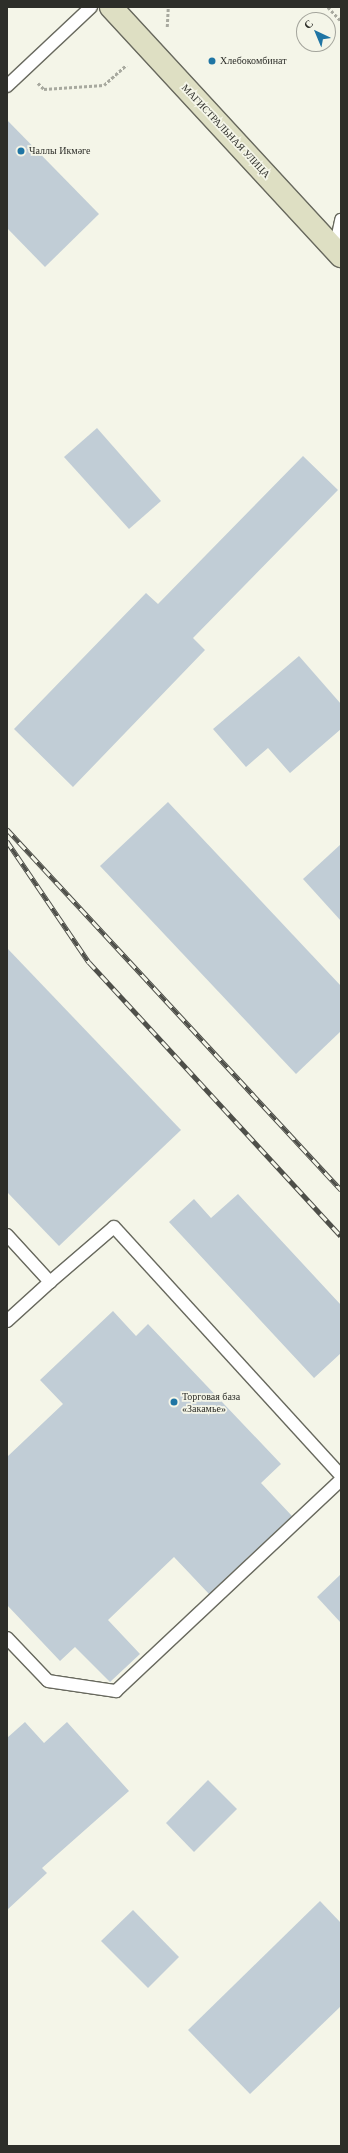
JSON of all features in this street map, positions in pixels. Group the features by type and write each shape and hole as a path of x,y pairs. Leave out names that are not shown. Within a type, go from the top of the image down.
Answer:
{"main road":[{"name":"МАГИСТРАЛЬНАЯ УЛИЦА","path":"111,7 338,253"}],"lane":[{"path":"7,86 91,7"},
{"path":"338,253 341,220"},
{"path":"7,1321 114,1227 341,1476"},
{"path":"7,1235 50,1282"},
{"path":"7,1638 48,1681 116,1691 341,1480"}],"path":[{"path":"167,27 168,7"},
{"path":"328,7 341,21"},
{"path":"25,69 44,89 104,85 126,65"}],"building":[{"path":"7,120 99,214 45,267 7,228"},
{"path":"97,428 161,501 129,529 64,457"},
{"path":"303,456 338,490 193,638 205,650 73,787 14,729 146,593 158,604"},
{"path":"299,656 341,704 341,729 290,773 268,748 246,767 213,729"},
{"path":"168,802 341,986 341,1031 296,1074 100,866"},
{"path":"341,844 341,921 303,879"},
{"path":"7,948 181,1130 59,1246 7,1192"},
{"path":"238,1194 341,1305 341,1353 314,1378 169,1222 194,1199 211,1218"},
{"path":"113,1311 136,1336 148,1324 281,1464 261,1483 292,1516 209,1594 174,1557 108,1620 140,1654 110,1682 75,1647 60,1661 7,1605 7,1457 63,1404 40,1380"},
{"path":"341,1574 341,1623 317,1597"},
{"path":"25,1722 44,1743 67,1722 129,1791 42,1868 47,1873 7,1910 7,1738"},
{"path":"208,1780 237,1809 194,1852 166,1823"},
{"path":"320,1901 341,1923 341,2006 250,2094 188,2030"},
{"path":"133,1910 179,1957 148,1988 101,1941"}],"railway":[{"path":"7,829 341,1190"},
{"path":"7,841 89,962 341,1236"}],"place":[{"name":"Хлебокомбинат","path":"212,61"},
{"name":"Чаллы Икмәге","path":"21,151"},
{"name":"Торговая база «Закамье»","path":"174,1402"}]}
